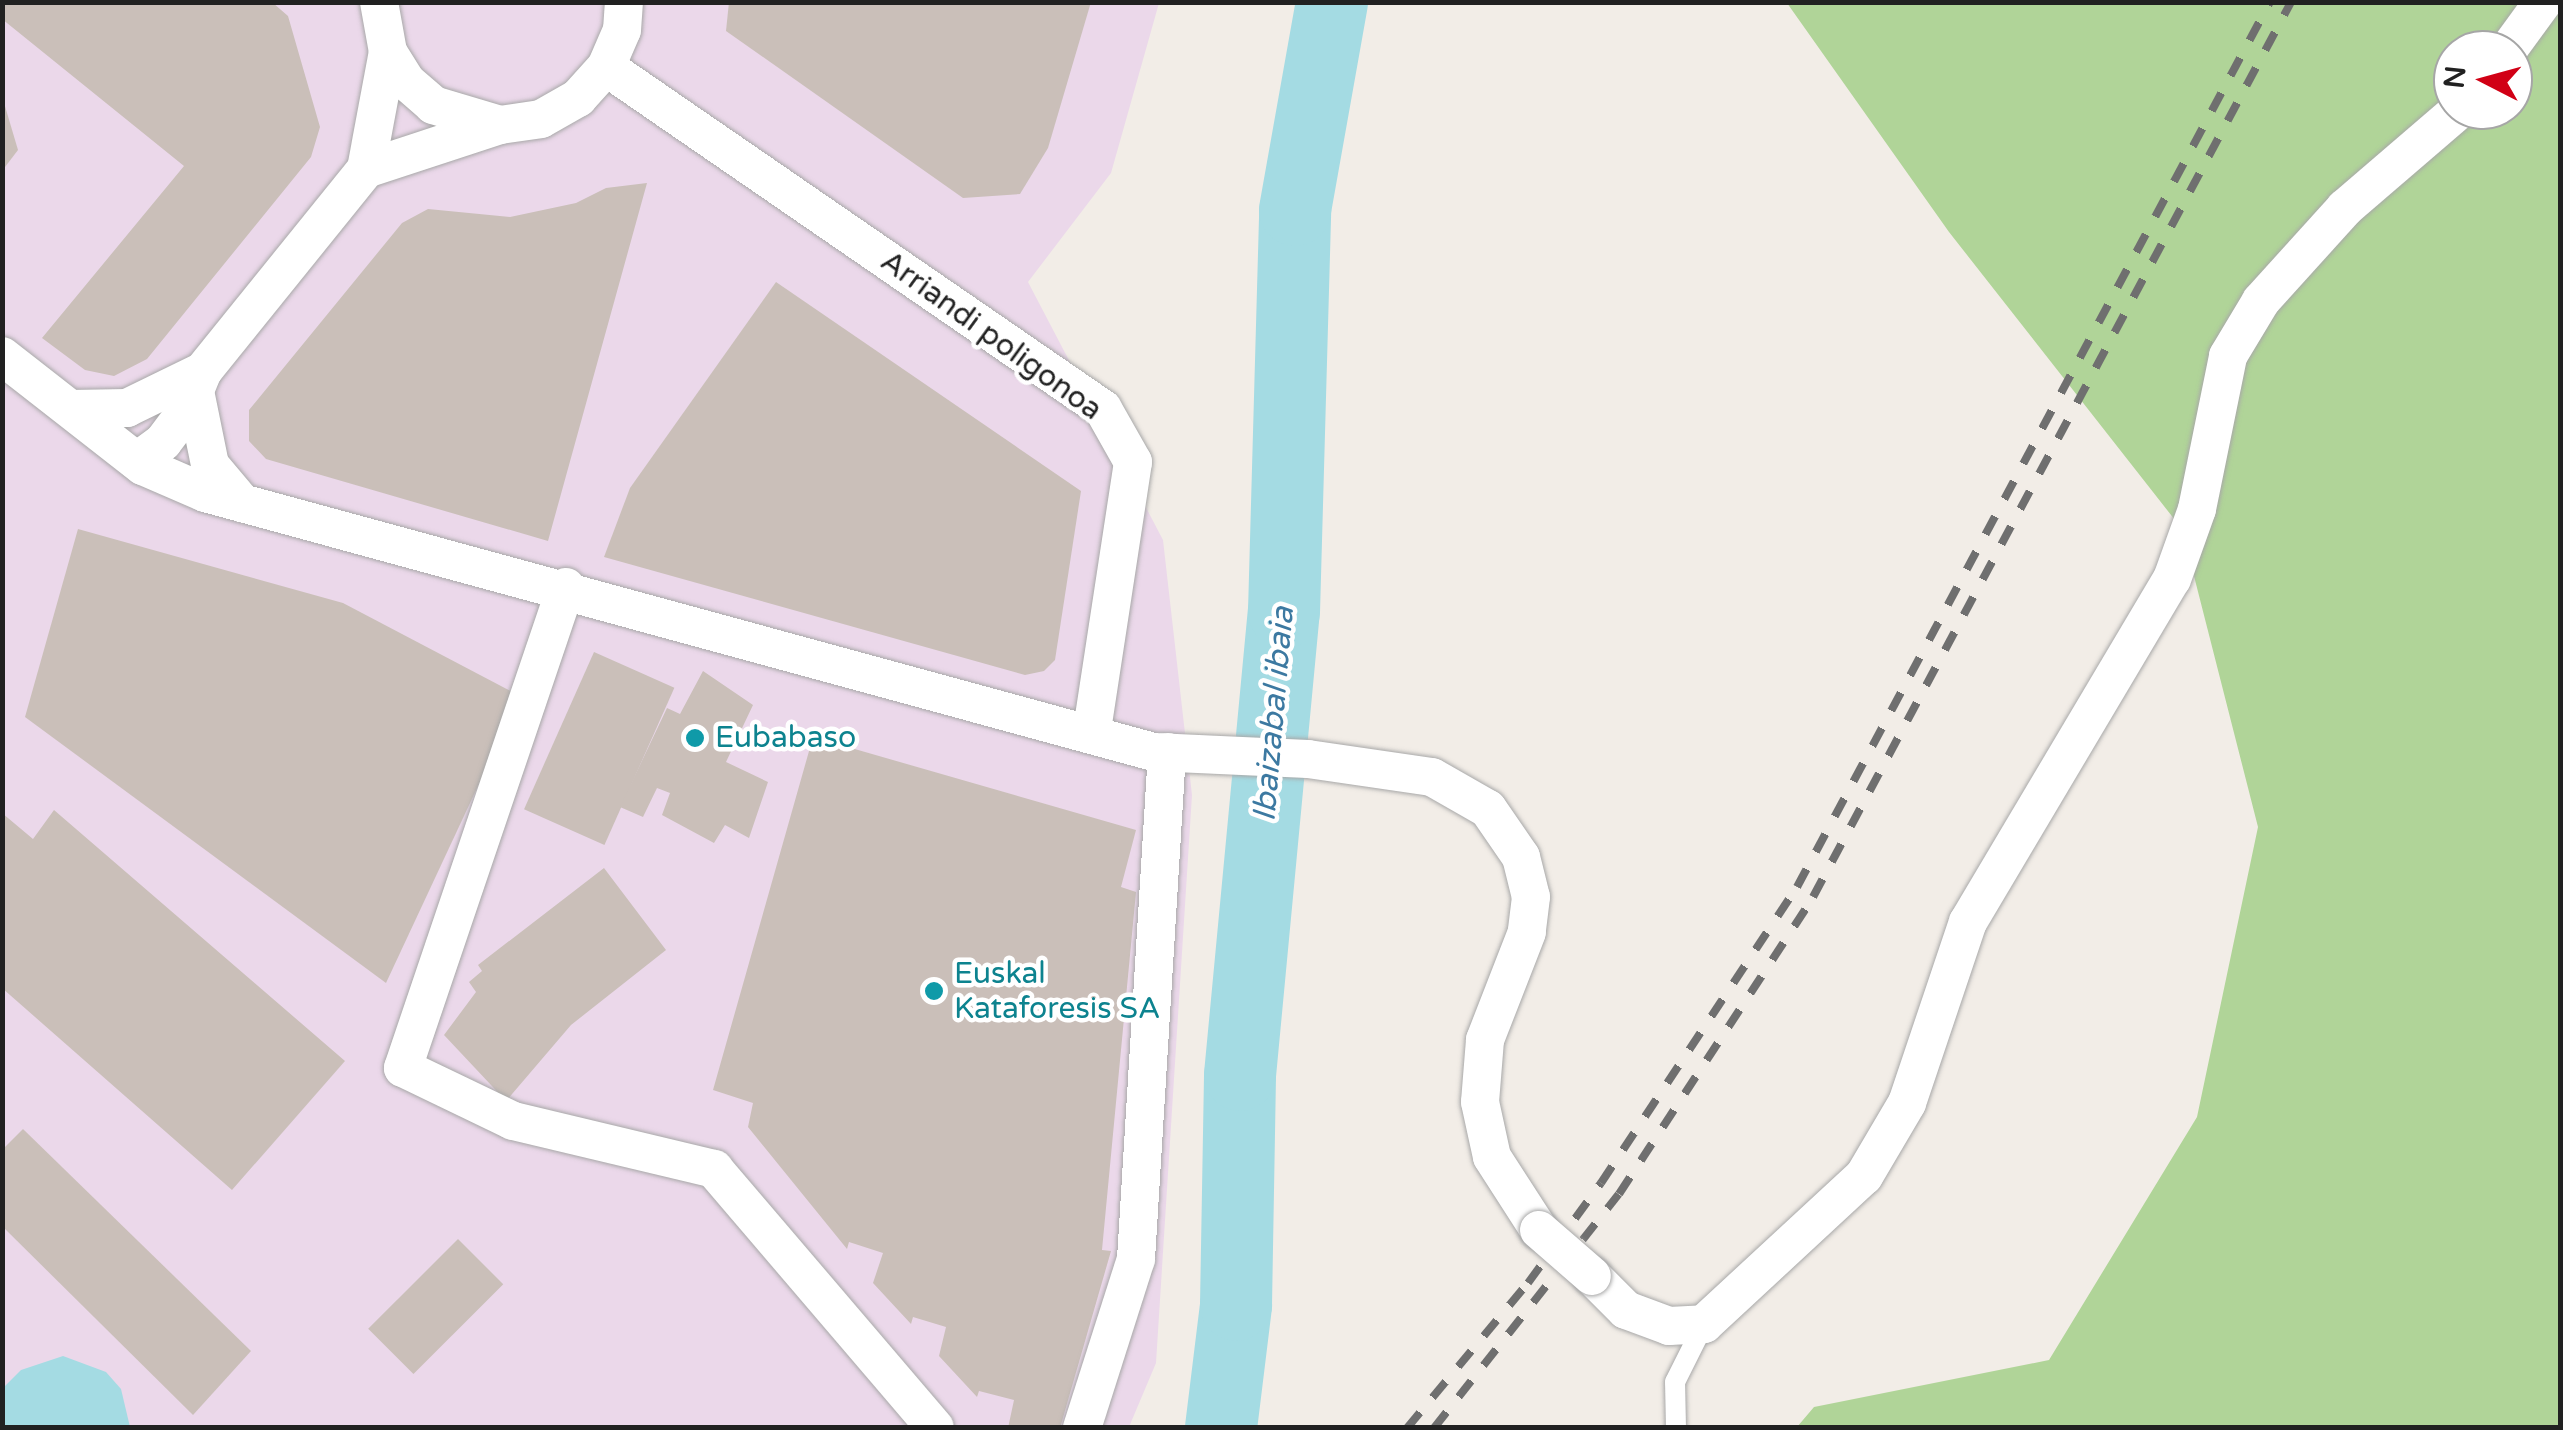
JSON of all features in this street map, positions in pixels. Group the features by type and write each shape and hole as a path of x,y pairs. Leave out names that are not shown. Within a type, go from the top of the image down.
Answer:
{"street":[{"path":"137,460 143,431 191,382 366,169 388,52 379,2"},
{"path":"366,169 500,126 541,119 578,98 606,67 622,30 624,2"},
{"path":"2523,30 2543,2"},
{"path":"388,52 434,105 500,126"},
{"name":"Arriandi poligonoa","path":"606,67 1103,408 1132,462 1091,736"},
{"path":"2,356 137,460 242,503 566,587 1091,736 1167,752 1308,759 1432,777 1488,809 1521,857 1530,898 1527,932 1486,1040 1480,1102 1492,1157 1539,1230 1626,1310 1669,1326 1704,1324 1864,1176 1907,1103 1968,922 2172,579 2197,509 2228,356 2261,301 2345,208 2436,130"},
{"path":"71,409 127,408 191,382"},
{"path":"191,382 210,465 242,503"},
{"path":"566,587 403,1068 513,1121 714,1169 935,1428"},
{"path":"1082,1428 1136,1259 1167,752"}],"lane":[{"path":"1676,1428 1675,1382 1704,1324"}],"shaded area":[{"path":"3,3 1159,3 1111,173 1028,282 1163,540 1192,795 1156,1363 1129,1427 3,1428"}],"green space":[{"path":"1787,3 2560,3 2560,1427 1797,1427 1814,1407 2049,1360 2197,1117 2258,827 2182,529 1949,232"}],"water":[{"path":"63,1356 106,1372 121,1389 130,1427 3,1427 5,1386 21,1370"}],"building":[{"path":"729,2 1091,2 1048,148 1020,194 963,198 726,31"},
{"path":"2,3 273,3 288,16 320,127 311,157 147,359 114,376 85,370 42,338 184,166 2,19"},
{"path":"2,96 18,150 2,171"},
{"path":"647,183 548,541 266,459 249,441 249,410 402,223 428,209 510,217 576,203 606,188"},
{"path":"776,282 1081,491 1055,660 1044,671 1025,675 604,557 630,488"},
{"path":"78,529 343,603 520,696 386,983 25,717"},
{"path":"594,652 674,688 604,845 524,809"},
{"name":"Eubabaso","path":"703,671 753,705 726,762 768,782 749,838 725,825 714,843 662,815 670,793 657,788 643,817 620,807 667,708 680,714"},
{"name":"Euskal Kataforesis SA","path":"813,737 1136,830 1121,887 1136,892 1102,1250 1111,1251 1060,1428 1008,1428 1014,1400 979,1391 977,1397 939,1356 946,1327 913,1317 911,1324 873,1283 883,1253 849,1242 847,1249 748,1127 753,1103 713,1090"},
{"path":"54,810 345,1061 232,1190 2,988 2,813 33,839"},
{"path":"604,868 666,950 571,1025 506,1101 444,1035 476,992 469,982 482,971 478,965"},
{"path":"23,1129 251,1351 193,1415 2,1226 2,1150"},
{"path":"458,1239 503,1284 413,1374 368,1329"}],"waterway":[{"name":"Ibaizabal ibaia","path":"1221,1428 1236,1305 1240,1075 1284,612 1295,210 1332,2"}],"railway":[{"path":"1407,1428 1528,1283 1601,1183 1797,887 2270,2"},
{"path":"1434,1428 1619,1194 1813,897 2291,2"}],"place":[{"name":"Eubabaso","path":"695,738"},
{"name":"Euskal Kataforesis SA","path":"934,991"}]}
